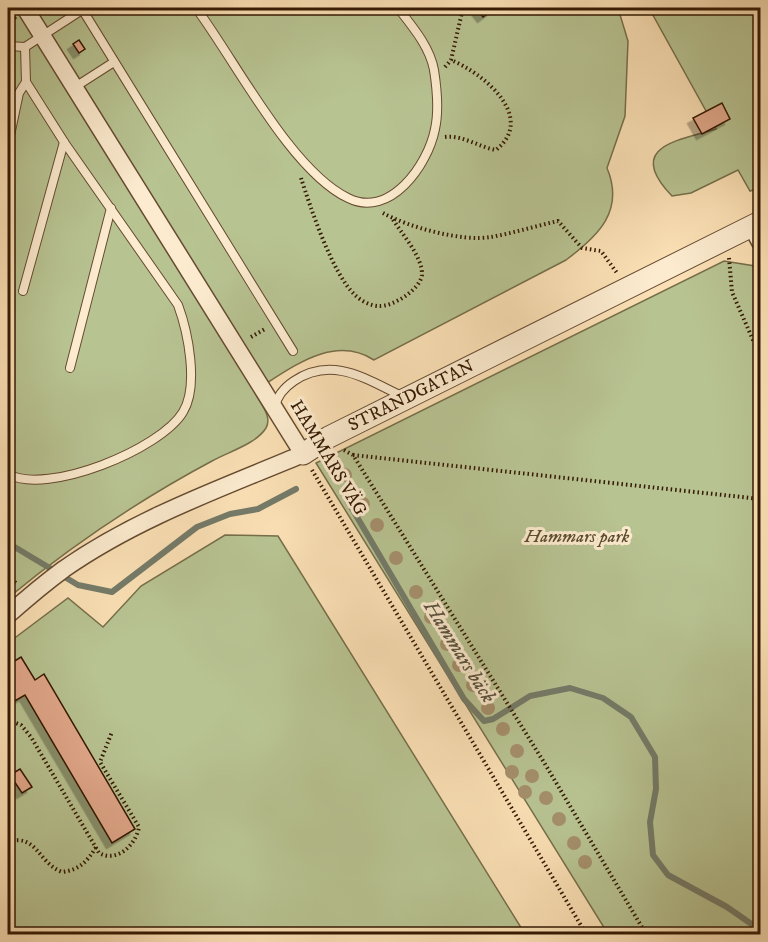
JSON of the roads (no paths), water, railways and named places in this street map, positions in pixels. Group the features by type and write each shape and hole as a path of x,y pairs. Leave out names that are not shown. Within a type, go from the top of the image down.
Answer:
{"street":[{"name":"HAMMARS VÄG","path":"25,8 303,454"},
{"name":"STRANDGATAN","path":"8,615 64,569 112,539 164,512 303,454 329,437 727,240 758,230"}],"lane":[{"path":"8,46 24,47 83,8 293,351"},
{"path":"196,8 298,156 328,186 349,199 376,202 391,196 422,165 436,128 435,81 428,51 398,8"},
{"path":"8,474 28,482 45,482 70,476 149,443 174,425 184,411 189,394 190,359 185,323 166,286 64,142 26,82 24,47"},
{"path":"75,87 114,62"},
{"path":"8,145 19,93 26,82"},
{"path":"23,291 64,142"},
{"path":"70,368 111,208"},
{"path":"275,407 276,399 290,384 313,371 327,369 341,369 358,375 407,399"}],"waterway":[{"name":"Hammars bäck","path":"8,543 78,585 112,592 197,527 230,514 258,509 296,489"},
{"name":"Hammars bäck","path":"347,500 464,699 484,721 493,719 530,696 570,688 603,698 631,717 655,757 656,789 650,822 653,855 668,875 727,907 760,930"}],"park label":[{"name":"Hammars park","path":"577,537"}]}
